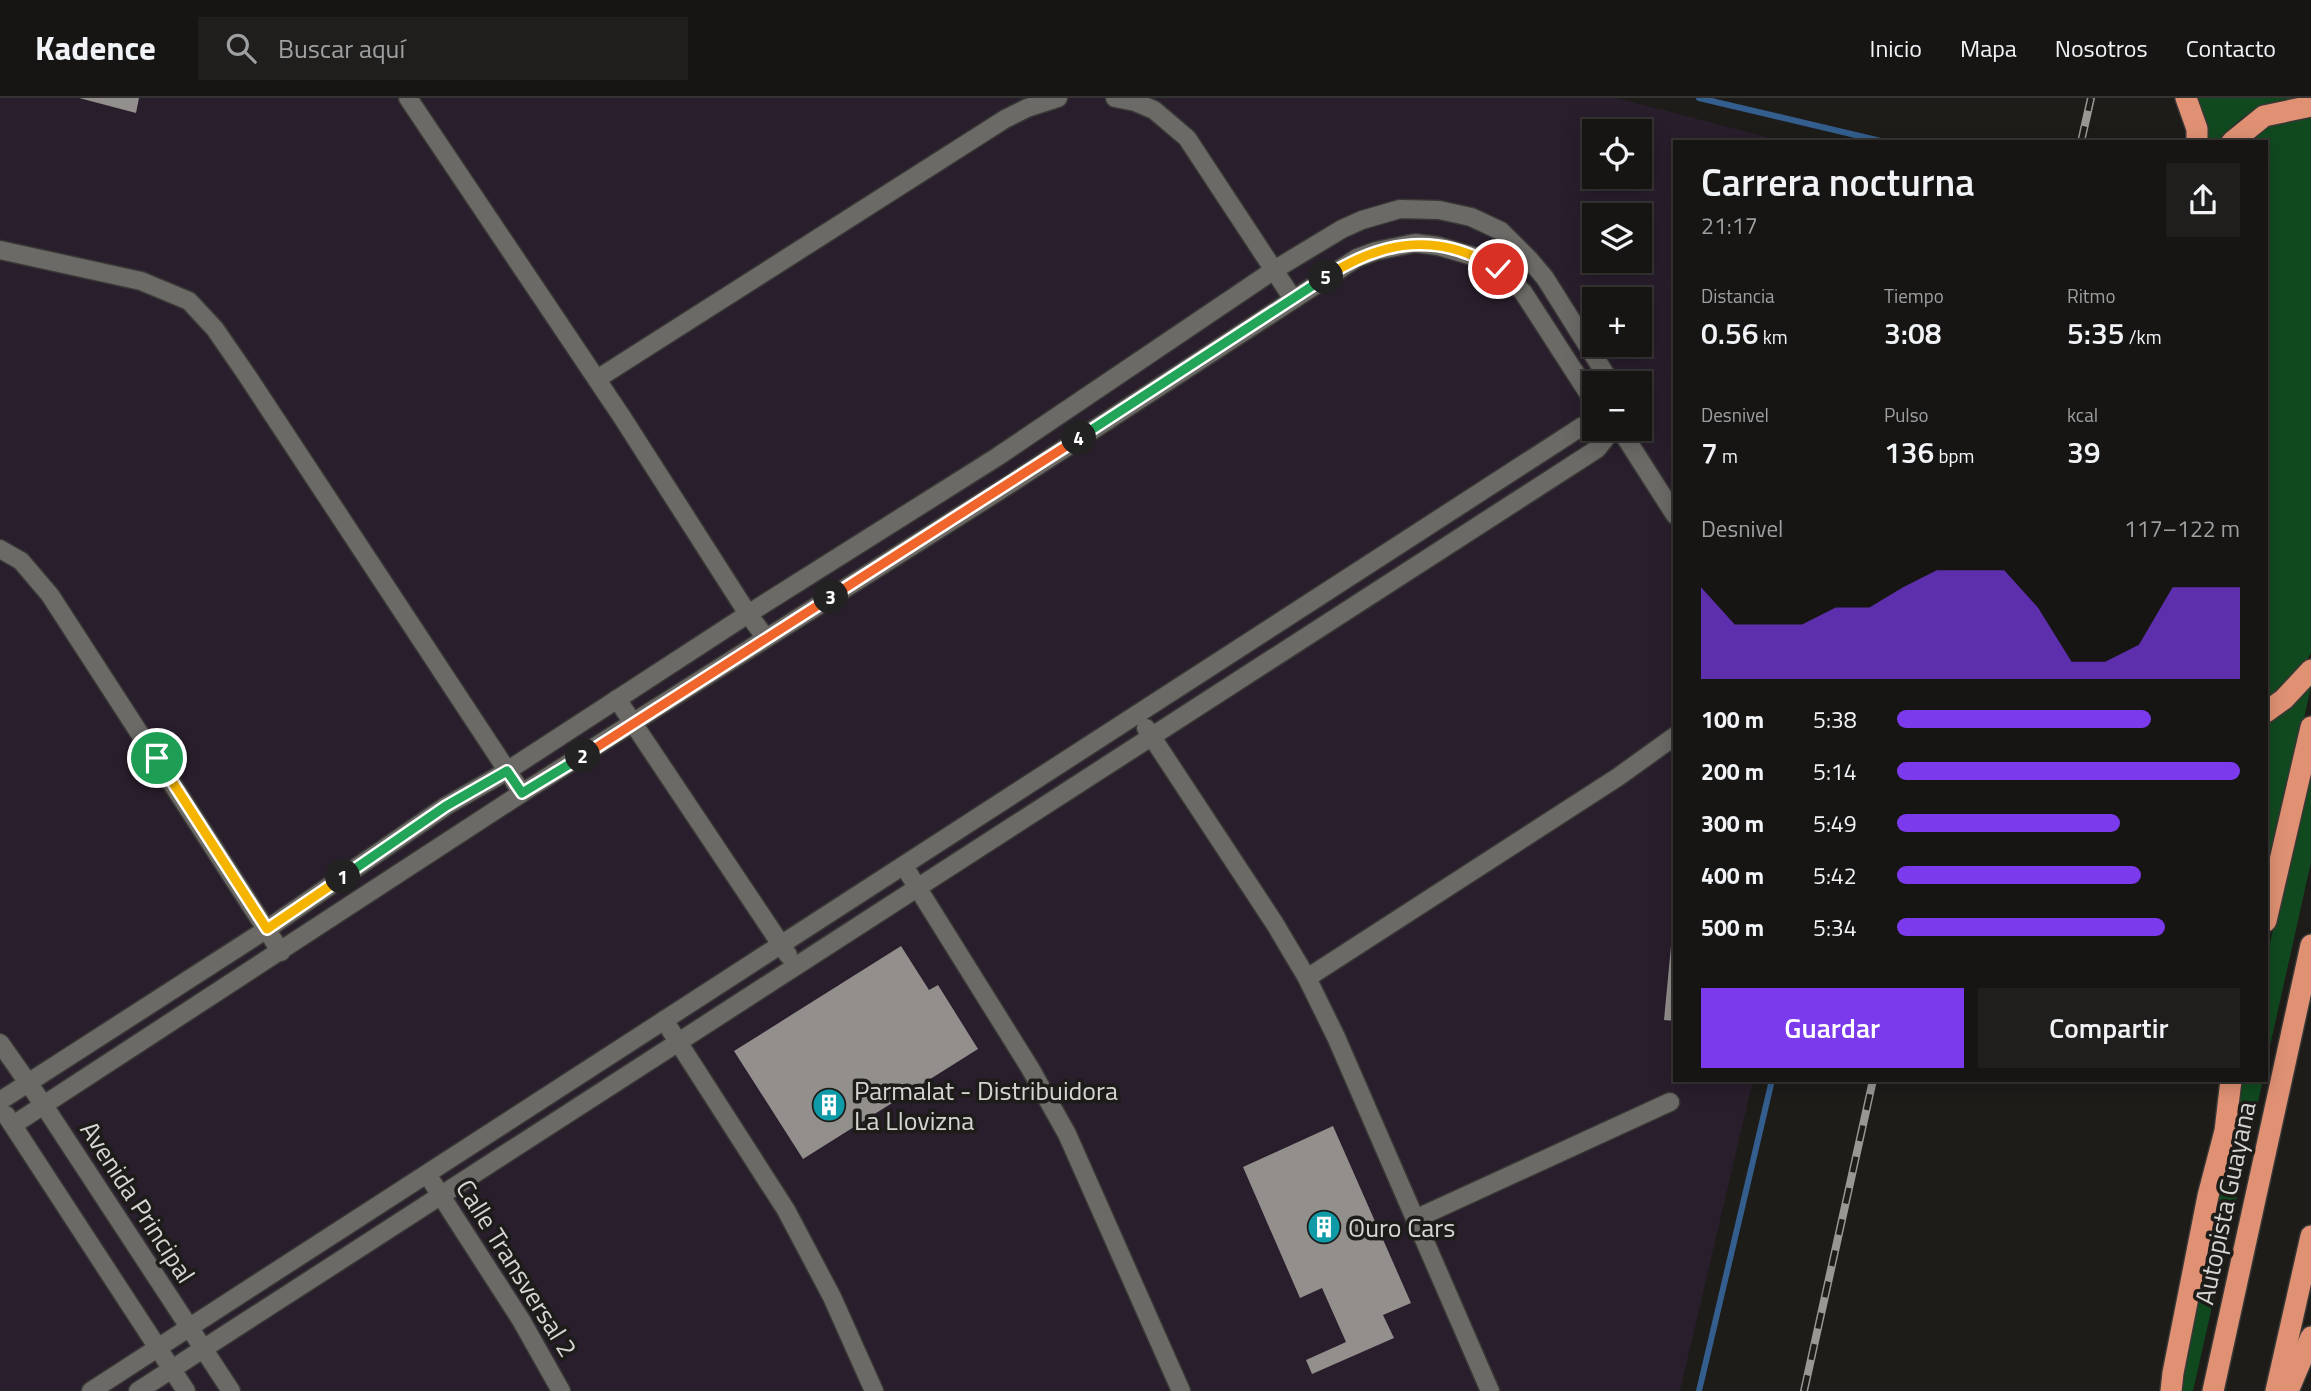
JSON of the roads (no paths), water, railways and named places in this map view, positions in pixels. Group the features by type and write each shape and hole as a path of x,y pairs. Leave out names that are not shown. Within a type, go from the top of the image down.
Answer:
{"highway":[{"path":"2186,98 2197,129 2197,140"},
{"path":"2234,140 2264,116 2311,106"},
{"path":"2268,711 2284,699 2311,670"},
{"path":"2268,912 2311,727"},
{"name":"Autopista Guayana","path":"2213,1391 2311,945"},
{"path":"2171,1391 2208,1196 2225,1130 2229,1085"},
{"path":"2276,1391 2311,1237"},
{"path":"2288,1391 2311,1336"}],"street":[{"path":"408,98 597,379 766,638"},
{"path":"597,379 1005,119 1027,108 1058,98"},
{"path":"1115,98 1154,110 1187,138 1293,299"},
{"path":"0,1101 267,929 446,806 507,771 748,614 997,457 1274,270 1342,229 1390,211 1421,209 1455,213 1501,231 1545,278 1603,371"},
{"path":"13,1125 522,793 1013,482 1357,258 1415,243 1438,246 1483,259 1523,292 1582,383"},
{"path":"0,250 141,281 189,301 201,313 246,374 522,793"},
{"path":"1523,292 1545,278"},
{"path":"91,1391 1582,427"},
{"path":"138,1391 1153,738 1597,450 1604,441"},
{"path":"1628,441 1673,512"},
{"path":"997,457 1013,482"},
{"path":"0,549 21,561 50,595 281,951"},
{"path":"617,699 797,968"},
{"path":"1137,715 1275,924 1307,978 1336,1037 1490,1391"},
{"path":"1307,978 1618,777 1673,737"},
{"path":"904,866 1030,1068 1066,1134 1181,1391"},
{"path":"664,1020 786,1210 832,1297 874,1391"},
{"name":"Avenida Principal","path":"0,1043 231,1391"},
{"path":"1415,1219 1670,1102"},
{"path":"0,1106 186,1391"},
{"name":"Calle Transversal 2","path":"427,1174 521,1320 561,1391"}],"waterway":[{"path":"1699,98 1877,140"},
{"path":"1699,1391 1772,1082"}],"railway":[{"path":"2081,140 2091,98"},
{"path":"1804,1391 1873,1082"}],"place":[{"name":"Parmalat - Distribuidora La Llovizna","path":"829,1105"},
{"name":"Ouro Cars","path":"1324,1227"}]}
